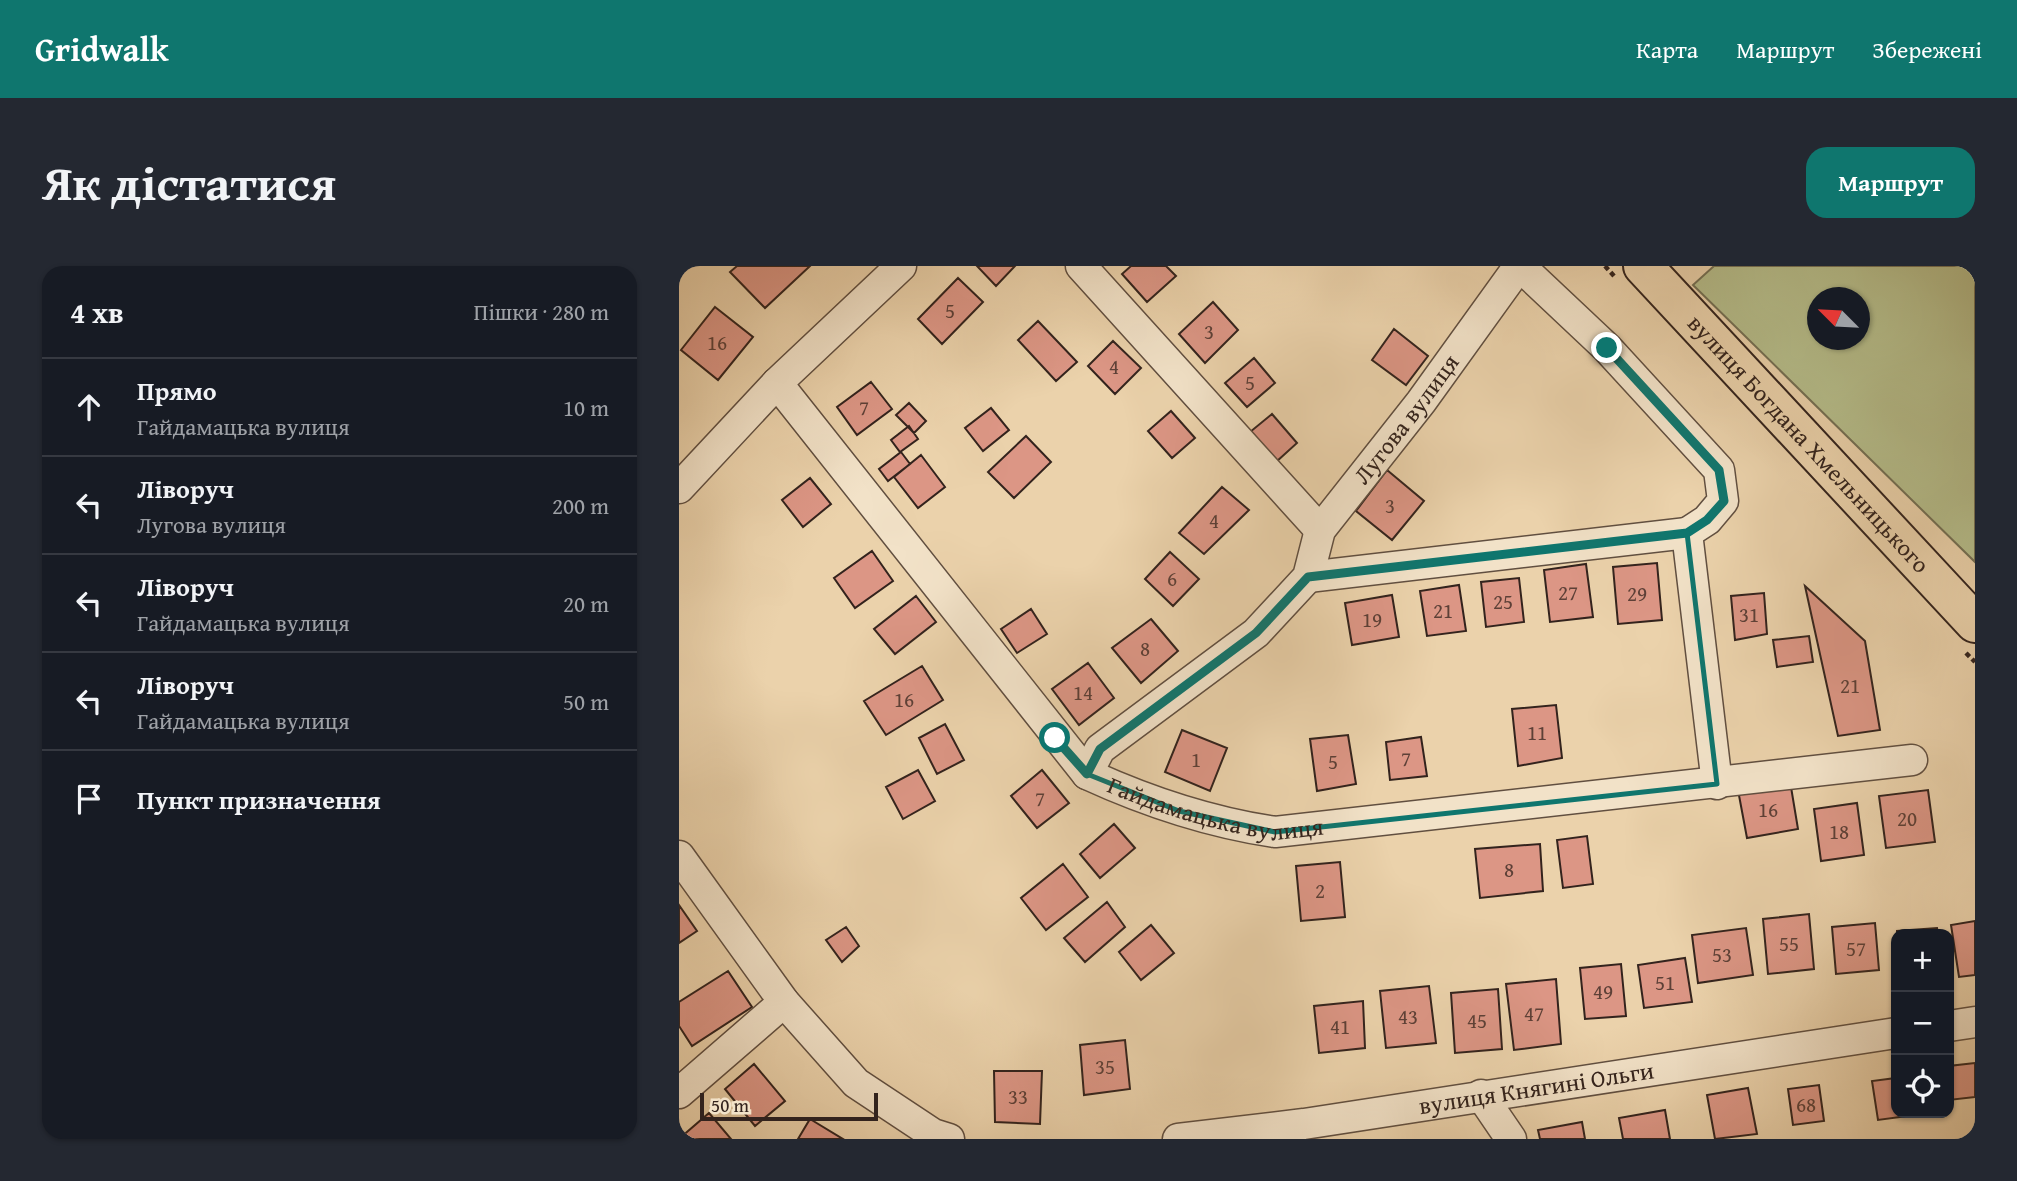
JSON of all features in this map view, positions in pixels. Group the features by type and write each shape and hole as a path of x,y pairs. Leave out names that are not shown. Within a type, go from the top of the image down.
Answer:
{"main road":[{"name":"вулиця Богдана Хмельницького","path":"1654,270 1975,623"}],"street":[{"path":"679,488 777,383 901,266"},
{"path":"1081,266 1320,530"},
{"path":"1308,577 1687,533 1707,520 1724,501 1719,470 1607,348 1520,266"},
{"name":"Лугова вулиця","path":"1087,774 1100,749 1256,633 1308,577 1320,530 1422,402 1520,266"},
{"name":"Гайдамацька вулиця","path":"777,383 1087,774 1140,798 1190,815 1222,824 1275,832 1912,760"},
{"path":"1687,533 1717,784"},
{"path":"679,856 784,1002 856,1083 933,1134 949,1139"},
{"path":"679,1093 784,1002"},
{"path":"1954,1025 1975,1022"},
{"name":"вулиця Княгині Ольги","path":"1178,1139 1302,1131 1481,1095 1891,1034"},
{"path":"1481,1095 1511,1139"}],"highlighted area":[{"path":"1687,533 1717,784 1275,832 1179,811 1087,774 1100,749 1256,633 1308,577"}],"green space":[{"path":"1714,266 1975,266 1975,562 1693,285"}],"building":[{"path":"737,266 810,266 765,308 730,272"},
{"path":"977,266 1015,266 996,286"},
{"path":"1131,266 1166,266 1176,276 1147,302 1122,274"},
{"path":"958,278 983,302 942,344 918,319"},
{"path":"1213,302 1238,330 1205,363 1179,334"},
{"path":"715,307 753,337 718,380 681,350"},
{"path":"1038,321 1077,362 1056,381 1018,340"},
{"path":"1394,329 1428,356 1406,385 1372,360"},
{"path":"1113,341 1141,368 1115,394 1088,366"},
{"path":"1254,358 1275,383 1247,407 1225,383"},
{"path":"871,382 892,409 857,435 837,407"},
{"path":"909,403 926,421 914,433 896,415"},
{"path":"991,408 1009,430 983,451 965,428"},
{"path":"1171,411 1195,438 1172,458 1148,431"},
{"path":"1272,414 1297,443 1276,462 1250,432"},
{"path":"909,426 918,439 900,452 891,440"},
{"path":"1026,436 1051,462 1014,498 988,472"},
{"path":"901,452 910,464 888,481 879,469"},
{"path":"921,455 945,487 918,508 894,477"},
{"path":"1387,470 1424,501 1392,540 1356,511"},
{"path":"810,478 831,504 803,527 782,500"},
{"path":"1222,487 1249,510 1204,554 1179,533"},
{"path":"872,551 893,581 855,608 834,578"},
{"path":"1170,552 1199,579 1173,606 1145,579"},
{"path":"1657,563 1662,620 1618,624 1613,567"},
{"path":"1586,564 1593,617 1550,622 1544,570"},
{"path":"1519,578 1524,622 1486,627 1481,582"},
{"path":"1459,585 1466,631 1427,636 1420,591"},
{"path":"1805,586 1865,641 1880,730 1838,736"},
{"path":"1764,593 1767,634 1735,640 1731,596"},
{"path":"1392,595 1399,637 1352,645 1345,603"},
{"path":"916,596 936,622 895,654 874,629"},
{"path":"1031,609 1047,634 1017,653 1001,629"},
{"path":"1151,619 1178,651 1141,683 1112,648"},
{"path":"1809,636 1813,662 1777,667 1773,640"},
{"path":"1088,663 1114,698 1079,725 1052,689"},
{"path":"922,666 943,700 886,735 864,701"},
{"path":"1556,705 1562,758 1518,766 1512,709"},
{"path":"945,724 964,760 937,774 919,738"},
{"path":"1182,730 1227,748 1210,791 1165,772"},
{"path":"1348,735 1356,784 1317,791 1310,739"},
{"path":"1421,737 1427,776 1390,780 1386,742"},
{"path":"918,770 935,801 903,819 886,787"},
{"path":"1042,770 1069,803 1037,828 1011,796"},
{"path":"1790,781 1798,829 1747,838 1738,790"},
{"path":"1928,790 1935,842 1886,848 1879,796"},
{"path":"1857,803 1864,855 1821,861 1814,809"},
{"path":"1114,824 1135,848 1100,878 1080,854"},
{"path":"1587,836 1593,884 1563,888 1557,840"},
{"path":"1540,844 1543,891 1480,898 1475,849"},
{"path":"1340,862 1345,917 1301,921 1296,866"},
{"path":"1063,864 1088,897 1046,930 1021,898"},
{"path":"1107,902 1125,927 1085,962 1064,938"},
{"path":"679,905 697,931 679,943"},
{"path":"1809,914 1814,969 1768,974 1763,919"},
{"path":"1975,921 1975,975 1959,977 1954,929 1951,925"},
{"path":"1875,923 1879,970 1836,974 1832,927"},
{"path":"1151,925 1174,953 1141,980 1119,952"},
{"path":"846,927 859,946 842,962 826,940"},
{"path":"1746,928 1753,975 1698,983 1692,935"},
{"path":"1685,958 1692,1002 1644,1008 1638,965"},
{"path":"1621,964 1626,1016 1585,1019 1580,968"},
{"path":"728,971 752,1007 692,1046 679,1026 679,1002"},
{"path":"1556,979 1561,1044 1514,1050 1506,984"},
{"path":"1429,986 1436,1043 1386,1048 1380,991"},
{"path":"1498,989 1502,1049 1455,1053 1451,993"},
{"path":"1363,1001 1365,1048 1319,1053 1314,1006"},
{"path":"1125,1040 1130,1089 1084,1095 1080,1045"},
{"path":"1975,1063 1975,1097 1954,1099 1954,1065"},
{"path":"754,1064 785,1101 755,1126 725,1089"},
{"path":"994,1071 1042,1071 1040,1124 995,1122"},
{"path":"1891,1079 1893,1118 1878,1120 1872,1081"},
{"path":"1819,1085 1824,1121 1793,1125 1788,1089"},
{"path":"1748,1088 1757,1134 1715,1139 1707,1095"},
{"path":"1665,1110 1670,1139 1623,1139 1619,1118"},
{"path":"709,1113 731,1139 680,1138"},
{"path":"810,1119 843,1139 798,1139"},
{"path":"1582,1122 1585,1139 1540,1139 1538,1130"}],"route":[{"path":"1055,738 1087,774 1100,749 1256,633 1308,577 1687,533 1707,520 1724,501 1719,470 1607,348"}]}
